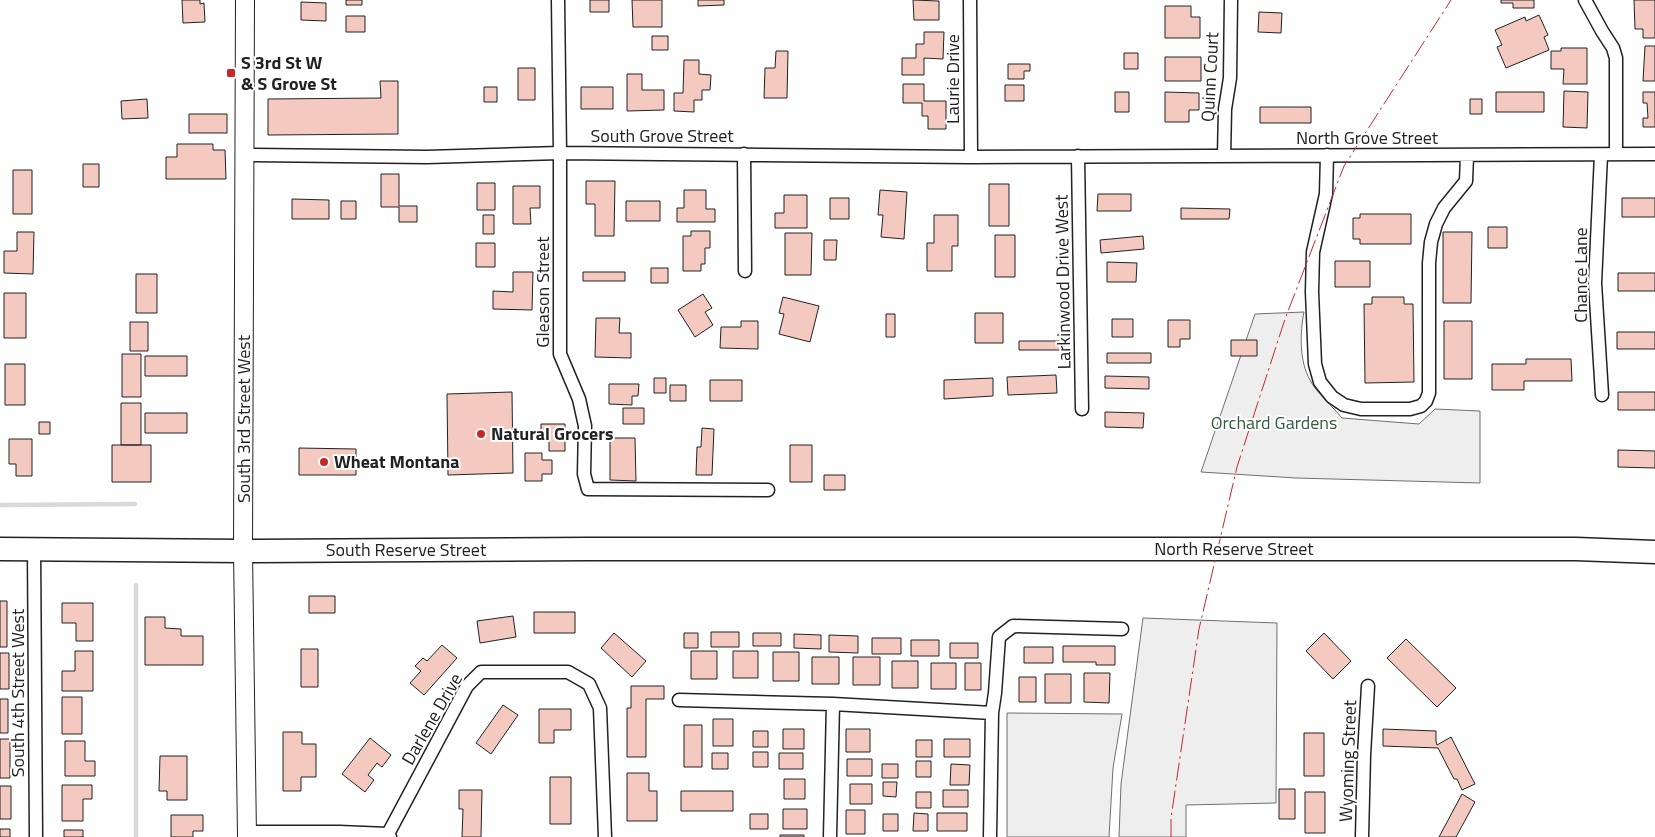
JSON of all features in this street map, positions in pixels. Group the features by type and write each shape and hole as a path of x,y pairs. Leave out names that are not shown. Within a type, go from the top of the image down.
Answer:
{"highway":[{"name":"South Reserve Street","path":"0,549 243,551 812,549"},
{"name":"North Reserve Street","path":"812,549 1576,550 1655,552"}],"street":[{"name":"South 3rd Street West","path":"245,0 243,551 247,835"},
{"name":"Gleason Street","path":"558,0 560,354 579,399 584,426 584,474 588,489 768,490"},
{"name":"Laurie Drive","path":"970,0 971,157"},
{"name":"Quinn Court","path":"1224,156 1224,109 1230,78 1231,0"},
{"path":"1585,0 1613,48 1616,58 1616,154"},
{"name":"South Grove Street","path":"245,155 427,157 560,153 971,157 1078,156"},
{"path":"744,154 745,271"},
{"name":"North Grove Street","path":"1078,156 1655,154"},
{"path":"1327,155 1326,194 1313,252 1312,292 1315,364 1320,382 1332,397 1344,405 1361,409 1391,410 1410,409 1420,406 1426,401 1429,393 1429,263 1431,242 1436,224 1444,208 1466,181 1466,156"},
{"name":"Chance Lane","path":"1601,155 1595,283 1602,395"},
{"name":"Larkinwood Drive West","path":"1078,156 1082,409"},
{"name":"South 4th Street West","path":"34,549 36,837"},
{"path":"990,837 992,713 996,693 999,637 1013,626 1122,629"},
{"name":"Darlene Drive","path":"247,835 339,832 389,836 467,686 481,672 568,672 589,684 600,708 605,837"},
{"name":"Wyoming Street","path":"1362,837 1368,686"},
{"path":"678,700 833,704 992,713"},
{"path":"830,837 833,704"}],"green space":[{"name":"Orchard Gardens","path":"1304,312 1301,346 1306,372 1312,384 1342,418 1419,424 1435,409 1480,411 1480,483 1296,478 1201,472 1255,314"},
{"path":"1143,618 1277,623 1276,803 1186,805 1186,837 1119,837 1121,784"},
{"path":"1007,713 1122,714 1113,768 1109,837 1007,837"}],"building":[{"path":"182,0 200,0 200,4 204,3 205,22 183,23"},
{"path":"346,0 362,0 362,5 346,5"},
{"path":"590,0 609,0 609,12 590,12"},
{"path":"632,0 662,0 662,27 633,27"},
{"path":"698,0 724,0 724,5 698,6"},
{"path":"913,0 939,1 939,20 914,20"},
{"path":"1501,0 1534,0 1534,8 1513,8 1513,3 1501,3"},
{"path":"1634,0 1655,0 1655,38 1643,38 1643,29 1635,29"},
{"path":"301,2 326,3 326,21 301,20"},
{"path":"1165,6 1191,6 1191,17 1200,17 1200,38 1165,38"},
{"path":"1259,12 1282,13 1281,33 1258,32"},
{"path":"1539,15 1548,35 1544,37 1549,50 1506,68 1497,47 1502,45 1495,30 1525,17 1526,21"},
{"path":"346,16 365,16 365,32 346,32"},
{"path":"924,32 944,32 943,59 924,58 924,75 902,75 902,58 916,58 916,44 924,44"},
{"path":"652,36 668,36 668,50 652,50"},
{"path":"1645,46 1655,46 1655,81 1643,81"},
{"path":"1561,48 1587,48 1587,84 1563,84 1564,69 1551,69 1551,51 1561,51"},
{"path":"776,51 788,51 787,98 764,98 765,68 775,68"},
{"path":"1124,53 1138,53 1138,69 1124,69"},
{"path":"1165,57 1201,57 1201,81 1165,81"},
{"path":"684,60 699,60 699,74 711,75 710,90 702,90 702,100 694,100 694,112 674,111 674,93 683,93"},
{"path":"1008,64 1030,64 1030,71 1024,71 1024,79 1008,79"},
{"path":"518,68 535,68 535,100 518,100"},
{"path":"627,74 642,74 642,90 664,90 664,110 627,111"},
{"path":"380,81 398,81 398,134 268,135 268,99 381,98"},
{"path":"903,84 924,84 924,101 946,101 946,129 928,129 928,116 922,116 922,103 903,103"},
{"path":"1005,85 1024,85 1024,101 1005,101"},
{"path":"484,87 497,87 497,102 484,102"},
{"path":"581,87 613,87 613,109 581,109"},
{"path":"1564,91 1588,92 1587,128 1563,127"},
{"path":"1115,92 1129,92 1129,112 1115,112"},
{"path":"1165,92 1199,93 1199,110 1189,110 1189,122 1165,122"},
{"path":"1496,92 1544,92 1544,112 1496,112"},
{"path":"1643,92 1655,92 1655,127 1643,127 1643,118 1648,118 1647,103 1643,103"},
{"path":"147,99 148,118 122,119 121,101"},
{"path":"1470,99 1482,99 1482,114 1470,114"},
{"path":"1260,107 1311,107 1311,123 1260,123"},
{"path":"189,114 227,114 227,133 189,133"},
{"path":"177,144 213,144 213,150 225,150 226,179 166,179 166,157 177,157"},
{"path":"83,164 99,164 99,187 83,187"},
{"path":"13,170 32,170 32,214 13,214"},
{"path":"381,174 399,174 399,206 417,206 417,222 399,222 399,207 381,207"},
{"path":"586,181 615,181 614,236 595,236 595,204 586,204"},
{"path":"477,183 495,183 495,210 477,210"},
{"path":"989,184 1009,184 1009,226 989,226"},
{"path":"513,186 540,186 540,208 530,208 531,224 513,224"},
{"path":"684,190 706,190 706,209 715,209 715,222 677,222 677,208 684,208"},
{"path":"880,190 907,192 904,239 881,237 883,215 878,215"},
{"path":"1098,194 1131,194 1131,211 1097,211"},
{"path":"784,195 807,195 807,228 775,228 775,213 784,213"},
{"path":"830,198 849,198 849,219 830,219"},
{"path":"1622,198 1655,198 1655,217 1622,217"},
{"path":"292,199 329,200 329,219 292,219"},
{"path":"341,201 356,201 356,219 341,219"},
{"path":"626,201 660,201 660,221 626,221"},
{"path":"1181,208 1230,209 1229,219 1181,219"},
{"path":"1360,214 1411,214 1411,244 1360,244 1360,239 1353,239 1353,218 1360,218"},
{"path":"483,215 494,215 494,234 483,234"},
{"path":"934,215 958,215 958,246 952,246 952,271 927,271 927,243 934,243"},
{"path":"1488,227 1507,227 1507,248 1488,248"},
{"path":"691,231 710,231 710,248 705,248 705,264 701,264 701,271 683,271 683,236 691,236"},
{"path":"17,232 34,232 33,274 4,273 4,251 17,251"},
{"path":"1443,232 1472,232 1471,303 1443,303"},
{"path":"785,233 812,233 811,275 785,275"},
{"path":"995,235 1015,235 1015,277 995,277"},
{"path":"1143,236 1144,249 1101,253 1100,240"},
{"path":"824,240 837,240 836,260 824,260"},
{"path":"476,243 495,243 495,267 476,267"},
{"path":"1335,261 1370,261 1370,287 1335,287"},
{"path":"1107,262 1137,263 1136,282 1107,282"},
{"path":"651,268 668,268 668,283 651,283"},
{"path":"513,272 533,272 532,310 493,309 493,291 513,292"},
{"path":"583,272 625,272 625,281 583,281"},
{"path":"1618,273 1655,273 1655,291 1618,291"},
{"path":"136,274 157,274 157,313 136,313"},
{"path":"4,293 26,293 26,338 4,338"},
{"path":"703,294 712,308 705,312 713,325 695,337 678,310"},
{"path":"783,297 819,306 810,342 779,334 784,314 779,313"},
{"path":"1372,297 1404,297 1404,304 1413,304 1414,382 1365,383 1364,304 1372,304"},
{"path":"975,313 1003,313 1003,343 975,343"},
{"path":"886,314 895,314 895,337 886,337"},
{"path":"596,318 620,318 619,333 631,333 631,358 595,357"},
{"path":"1112,319 1133,319 1133,337 1112,337"},
{"path":"1168,320 1190,320 1190,339 1180,339 1180,347 1168,347"},
{"path":"741,321 758,321 758,349 720,348 721,327 741,327"},
{"path":"1444,321 1472,321 1472,379 1444,379"},
{"path":"130,322 148,322 148,351 130,351"},
{"path":"1617,332 1655,332 1655,349 1617,349"},
{"path":"1231,340 1257,340 1257,356 1231,356"},
{"path":"1019,341 1064,341 1064,350 1019,350"},
{"path":"1107,353 1151,353 1151,363 1107,363"},
{"path":"122,354 141,354 141,397 122,397"},
{"path":"145,356 187,356 187,376 145,376"},
{"path":"1526,359 1571,359 1572,381 1524,381 1524,390 1492,390 1492,364 1526,364"},
{"path":"5,364 25,364 25,405 5,405"},
{"path":"1056,375 1057,393 1008,395 1007,377"},
{"path":"1105,376 1149,377 1149,389 1105,388"},
{"path":"654,378 666,378 666,393 654,393"},
{"path":"993,378 993,396 944,399 944,380"},
{"path":"710,380 742,380 742,401 710,401"},
{"path":"609,384 639,384 638,396 632,396 632,405 609,404"},
{"path":"670,385 686,385 686,401 670,401"},
{"path":"512,392 513,473 448,475 447,394"},
{"path":"1618,392 1655,392 1655,410 1618,410"},
{"path":"121,403 141,403 141,445 121,445"},
{"path":"623,408 644,408 644,424 623,424"},
{"path":"1105,412 1144,413 1143,428 1105,427"},
{"path":"145,413 187,413 187,433 145,433"},
{"path":"39,422 50,422 50,434 39,434"},
{"path":"541,424 565,424 565,451 549,451 549,439 541,439"},
{"path":"702,428 714,429 712,475 696,475 697,447 701,447"},
{"path":"610,438 635,438 636,481 610,480"},
{"path":"9,439 32,439 32,476 16,476 16,464 9,464"},
{"path":"112,445 151,445 151,482 112,482"},
{"path":"790,445 812,445 812,482 790,482"},
{"path":"299,448 356,449 356,475 299,475"},
{"path":"1618,450 1655,451 1655,468 1618,467"},
{"path":"525,453 542,453 542,460 552,460 552,474 542,474 542,481 525,481"},
{"path":"824,475 845,475 845,490 824,490"},
{"path":"309,596 335,596 335,613 309,613"},
{"path":"0,601 7,601 7,647 0,647"},
{"path":"62,603 93,603 93,641 76,641 76,623 62,623"},
{"path":"534,612 575,612 575,633 534,633"},
{"path":"513,616 516,637 480,643 477,621"},
{"path":"145,617 165,617 165,628 181,629 181,636 203,636 203,665 145,665"},
{"path":"711,632 739,632 739,647 711,647"},
{"path":"614,633 646,661 632,677 601,648"},
{"path":"684,633 698,633 698,648 684,648"},
{"path":"753,633 781,633 781,646 753,646"},
{"path":"1324,633 1351,661 1333,679 1306,651"},
{"path":"794,634 821,635 821,649 794,648"},
{"path":"829,635 858,636 858,653 829,652"},
{"path":"872,638 901,638 901,654 872,654"},
{"path":"1406,639 1456,688 1437,707 1387,658"},
{"path":"911,640 939,640 939,656 911,656"},
{"path":"950,643 978,643 978,658 950,658"},
{"path":"442,645 457,658 424,695 410,683 421,671 415,666 423,658 427,661"},
{"path":"1063,646 1115,646 1115,665 1096,665 1096,662 1063,662"},
{"path":"1024,647 1053,647 1053,663 1024,663"},
{"path":"301,649 318,649 318,687 301,687"},
{"path":"75,651 93,651 93,691 62,691 62,671 75,671"},
{"path":"691,651 717,651 717,679 691,679"},
{"path":"733,651 758,651 758,678 733,678"},
{"path":"773,652 799,652 799,681 773,681"},
{"path":"0,653 9,653 9,689 0,689"},
{"path":"812,657 839,657 839,684 812,684"},
{"path":"853,657 880,657 880,685 853,685"},
{"path":"892,661 918,661 918,688 892,688"},
{"path":"931,663 956,663 956,689 931,689"},
{"path":"965,663 981,663 981,690 965,690"},
{"path":"1084,673 1110,673 1109,703 1084,702"},
{"path":"1045,674 1071,674 1071,703 1045,703"},
{"path":"1019,677 1036,677 1036,702 1019,702"},
{"path":"631,686 664,686 664,699 646,699 646,757 627,757 627,708 631,708"},
{"path":"62,697 82,697 82,734 62,734"},
{"path":"0,699 8,699 8,733 0,733"},
{"path":"503,705 518,715 491,754 476,743"},
{"path":"539,709 571,709 571,730 554,730 554,743 539,743"},
{"path":"713,719 733,719 733,746 713,746"},
{"path":"684,725 702,725 702,767 684,767"},
{"path":"783,729 804,729 804,749 783,749"},
{"path":"846,729 870,729 870,752 846,752"},
{"path":"1383,729 1436,731 1437,745 1451,737 1475,784 1462,790 1438,748 1383,746"},
{"path":"753,731 768,731 768,747 753,747"},
{"path":"283,732 302,732 302,744 316,744 316,777 301,777 301,791 283,791"},
{"path":"1304,733 1324,733 1324,776 1304,776"},
{"path":"370,738 391,755 382,767 377,763 368,775 374,780 365,792 342,774"},
{"path":"0,739 10,739 10,778 0,778"},
{"path":"944,739 970,739 970,757 944,757"},
{"path":"916,740 932,740 932,757 916,757"},
{"path":"65,741 85,741 85,761 95,761 95,776 65,776"},
{"path":"753,752 768,752 768,767 753,767"},
{"path":"712,753 728,753 728,769 712,769"},
{"path":"779,753 803,753 803,769 779,769"},
{"path":"160,756 187,756 187,800 167,800 167,791 159,791"},
{"path":"847,759 872,759 872,776 847,776"},
{"path":"916,761 931,761 931,777 916,777"},
{"path":"882,764 898,764 898,778 882,778"},
{"path":"951,764 970,765 969,785 950,785"},
{"path":"627,773 649,773 649,791 657,791 657,821 627,821"},
{"path":"550,777 571,777 571,824 550,824"},
{"path":"784,779 805,779 805,799 784,799"},
{"path":"883,782 897,782 896,797 883,796"},
{"path":"850,784 872,784 872,804 850,804"},
{"path":"62,785 92,785 92,799 83,799 83,821 62,821"},
{"path":"0,786 11,786 11,819 0,819"},
{"path":"1279,789 1295,789 1295,819 1279,819"},
{"path":"459,790 482,790 481,837 462,837 463,809 459,809"},
{"path":"943,790 968,790 968,807 943,807"},
{"path":"681,791 733,791 733,811 681,811"},
{"path":"916,792 931,792 931,808 916,808"},
{"path":"1305,792 1325,792 1325,833 1305,833"},
{"path":"1462,794 1475,802 1456,837 1439,837"},
{"path":"783,809 807,809 807,829 783,829"},
{"path":"846,810 865,810 865,834 846,834"},
{"path":"914,813 928,814 928,831 913,831"},
{"path":"937,813 967,813 967,831 937,831"},
{"path":"750,814 768,814 768,829 750,829"},
{"path":"883,814 898,814 898,831 883,831"},
{"path":"171,815 203,815 203,831 193,831 193,837 171,837"},
{"path":"0,829 10,829 10,837 0,837"},
{"path":"64,830 83,830 83,837 64,837"},
{"path":"780,835 804,835 804,837 780,837"}],"waterway":[{"path":"0,505 135,504"},
{"path":"136,585 136,837"}],"power":[{"path":"1171,837 1171,818 1199,629 1237,467 1285,319 1344,166 1451,0"}],"place":[{"name":"S 3rd St W & S Grove St","path":"231,73"},
{"name":"Natural Grocers","path":"481,434"},
{"name":"Wheat Montana","path":"324,462"}]}
